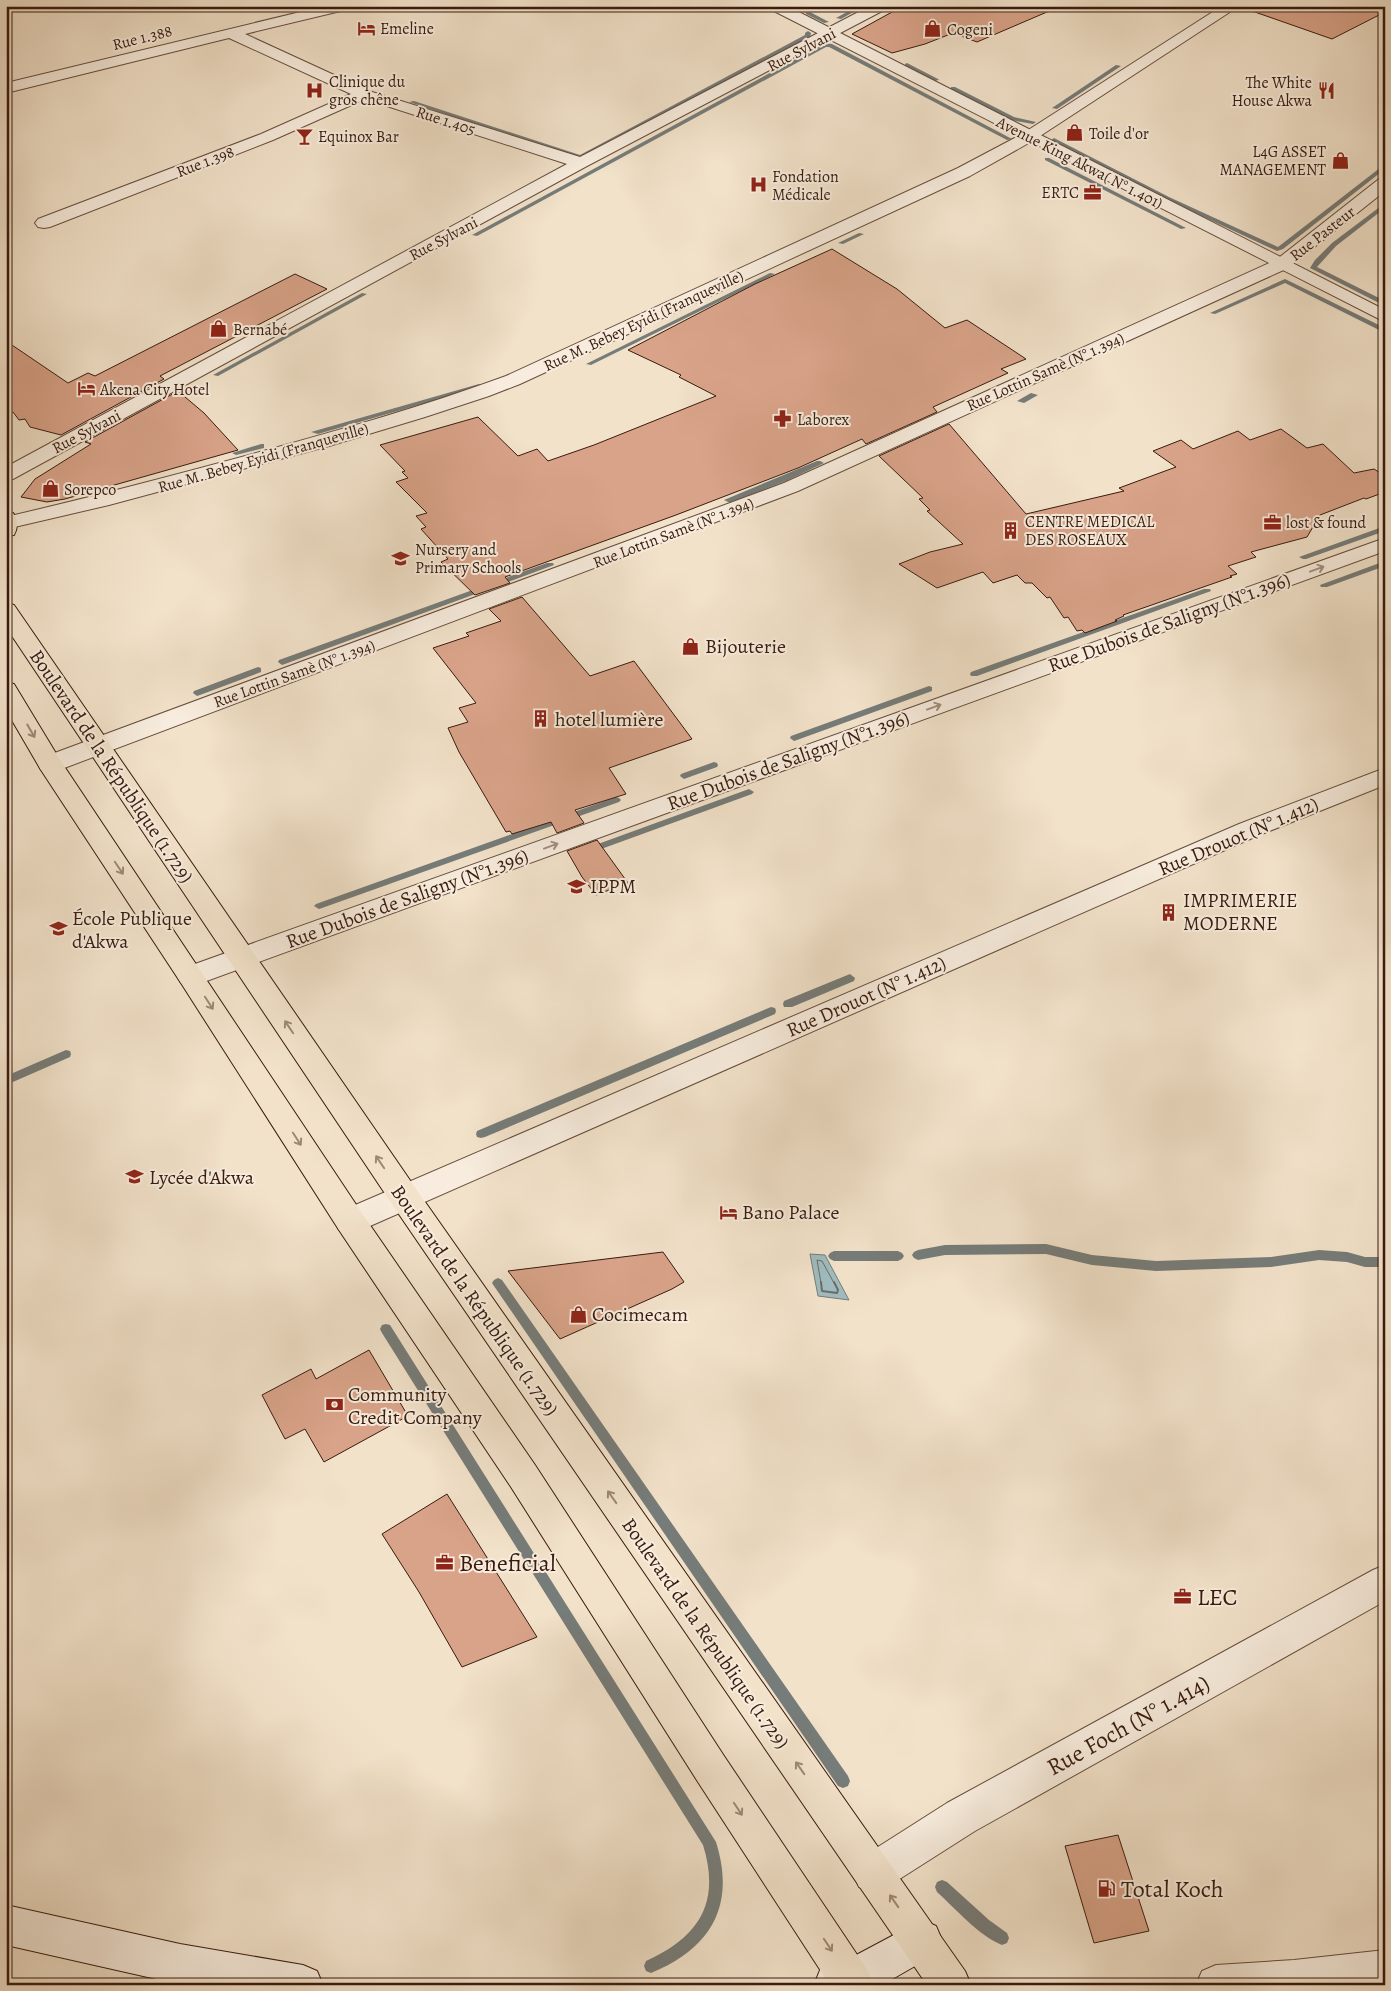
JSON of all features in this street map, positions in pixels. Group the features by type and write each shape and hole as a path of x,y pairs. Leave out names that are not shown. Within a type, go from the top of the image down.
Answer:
{"main road":[{"name":"Boulevard de la République (1.729)","path":"6,610 405,1198 873,1873 922,1940 951,1985"},
{"path":"6,689 50,764 191,976 350,1221 528,1484 711,1769 845,1983"}],"street":[{"name":"Rue 1.388","path":"6,88 344,6"},
{"name":"Avenue King Akwa( N° 1.401)","path":"775,6 1028,137 1385,317"},
{"name":"Rue Sylvani","path":"6,474 582,163 881,6"},
{"name":"Rue M. Bebey Eyidi (Franqueville)","path":"7,523 111,499 311,444 467,397 505,383 941,183 1028,137 1232,6"},
{"name":"Rue 1.405","path":"230,33 364,94 582,163"},
{"name":"Rue 1.398","path":"44,223 267,137 364,94"},
{"name":"Rue Pasteur","path":"1282,264 1385,183"},
{"name":"Rue Lottin Samè (N° 1.394)","path":"50,764 791,487 1282,264"},
{"name":"Rue Dubois de Saligny (N°1.396)","path":"191,976 1385,544"},
{"name":"Rue Drouot (N° 1.412)","path":"350,1221 1248,830 1385,776"},
{"name":"Rue Foch (N° 1.414)","path":"873,1873 961,1817 1385,1582"},
{"path":"6,1925 180,1964 303,1985"},
{"path":"845,1983 922,1940"},
{"path":"1216,1985 1294,1980 1385,1970"}],"water":[{"path":"810,1254 825,1255 849,1300 818,1296"}],"building":[{"name":"Cogeni","path":"903,6 1061,6 977,42 953,33 925,44 892,53 852,34"},
{"path":"1252,6 1385,6 1385,12 1332,39 1252,11"},
{"name":"Laborex","path":"832,249 897,289 945,328 967,320 1026,359 1001,369 1008,373 933,407 937,412 866,444 862,439 798,468 676,515 505,577 510,583 475,595 441,562 448,559 421,529 426,527 416,516 427,513 396,482 408,478 402,472 405,471 380,445 478,417 518,456 537,449 548,461 594,445 716,396 679,377 681,375 628,350 755,284"},
{"path":"295,274 327,289 160,376 164,379 61,435 30,427 25,419 19,420 13,412 6,414 6,341 68,383 88,373 95,376"},
{"path":"178,391 204,413 238,450 65,499 47,502 21,497 35,479 91,444 85,442"},
{"name":"CENTRE MEDICAL DES ROSEAUX","path":"949,424 1026,514 1124,491 1119,488 1176,467 1153,451 1181,440 1193,449 1238,431 1250,440 1281,429 1307,448 1323,444 1354,473 1374,469 1385,476 1385,492 1320,515 1307,537 1251,552 1256,557 1228,566 1237,574 1230,576 1232,577 1123,615 1115,620 1117,621 1085,633 1082,630 1077,631 1068,617 1064,618 1050,597 1047,598 1032,583 1025,583 1017,575 993,583 983,572 937,588 899,564 930,552 963,544 927,511 930,510 919,499 923,498 879,456"},
{"name":"hotel lumière","path":"522,597 590,676 634,661 692,739 609,768 626,794 575,810 584,823 557,833 551,822 512,834 510,831 506,832 459,752 448,728 468,722 459,708 476,703 433,648 469,636 466,633 501,621 489,609"},
{"name":"IPPM","path":"597,840 628,883 596,895 582,877 567,851"},
{"name":"Cocimecam","path":"663,1252 684,1282 560,1339 508,1271"},
{"name":"Community Credit Company","path":"369,1350 408,1416 324,1462 305,1429 285,1439 262,1395 311,1369 316,1379"},
{"name":"Beneficial","path":"447,1494 537,1637 462,1667 419,1592 382,1534"},
{"name":"Total Koch","path":"1118,1835 1149,1931 1094,1943 1065,1846"}],"waterway":[{"path":"795,6 801,9"},
{"path":"839,18 862,6"},
{"path":"808,13 826,22"},
{"path":"412,102 581,157 808,36 808,33"},
{"path":"475,235 825,45 830,45 1009,139"},
{"path":"907,65 936,80"},
{"path":"1055,108 1118,66"},
{"path":"953,88 1013,119 1033,122"},
{"path":"1054,140 1167,198 1277,249 1281,248 1385,166"},
{"path":"1047,159 1183,228"},
{"path":"1385,205 1334,244 1317,261 1313,268 1385,304"},
{"path":"841,243 861,234"},
{"path":"589,364 772,274"},
{"path":"1213,313 1285,281 1385,331"},
{"path":"216,375 364,294"},
{"path":"315,432 479,386"},
{"path":"1021,401 1034,395"},
{"path":"236,453 261,446"},
{"path":"728,500 820,463"},
{"path":"1303,557 1385,528"},
{"path":"1324,585 1385,563"},
{"path":"282,662 550,565"},
{"path":"974,674 1207,591"},
{"path":"197,693 258,670"},
{"path":"794,738 929,689"},
{"path":"684,776 714,765"},
{"path":"590,850 749,792"},
{"path":"319,906 616,800"},
{"path":"788,1004 850,978"},
{"path":"481,1134 771,1011"},
{"path":"6,1081 66,1054"},
{"path":"918,1255 945,1250 1046,1249 1092,1260 1156,1266 1271,1262 1319,1255 1347,1257 1365,1262 1385,1262"},
{"path":"834,1256 898,1256"},
{"path":"498,1283 843,1781"},
{"path":"386,1329 709,1842 715,1862 717,1881 715,1900 709,1917 699,1933 686,1946 670,1957 651,1966"},
{"path":"942,1887 984,1925 1002,1938"}],"place":[{"name":"Emeline","path":"366,28"},
{"name":"Cogeni","path":"933,29"},
{"name":"Clinique du gros chêne","path":"315,90"},
{"name":"The White House Akwa","path":"1326,91"},
{"name":"Toile d'or","path":"1075,133"},
{"name":"Equinox Bar","path":"304,136"},
{"name":"L4G ASSET MANAGEMENT","path":"1340,160"},
{"name":"Fondation Médicale","path":"758,185"},
{"name":"ERTC","path":"1093,192"},
{"name":"Bernabé","path":"219,329"},
{"name":"Akena City Hotel","path":"86,389"},
{"name":"Laborex","path":"783,419"},
{"name":"Sorepco","path":"50,489"},
{"name":"lost & found","path":"1272,522"},
{"name":"CENTRE MEDICAL DES ROSEAUX","path":"1011,530"},
{"name":"Nursery and Primary Schools","path":"401,558"},
{"name":"Bijouterie","path":"691,646"},
{"name":"hotel lumière","path":"541,719"},
{"name":"IPPM","path":"576,886"},
{"name":"IMPRIMERIE MODERNE","path":"1169,912"},
{"name":"École Publique d'Akwa","path":"58,929"},
{"name":"Lycée d'Akwa","path":"135,1177"},
{"name":"Bano Palace","path":"728,1212"},
{"name":"Cocimecam","path":"578,1314"},
{"name":"Community Credit Company","path":"334,1405"},
{"name":"Beneficial","path":"445,1563"},
{"name":"LEC","path":"1183,1597"},
{"name":"Total Koch","path":"1107,1889"}]}
